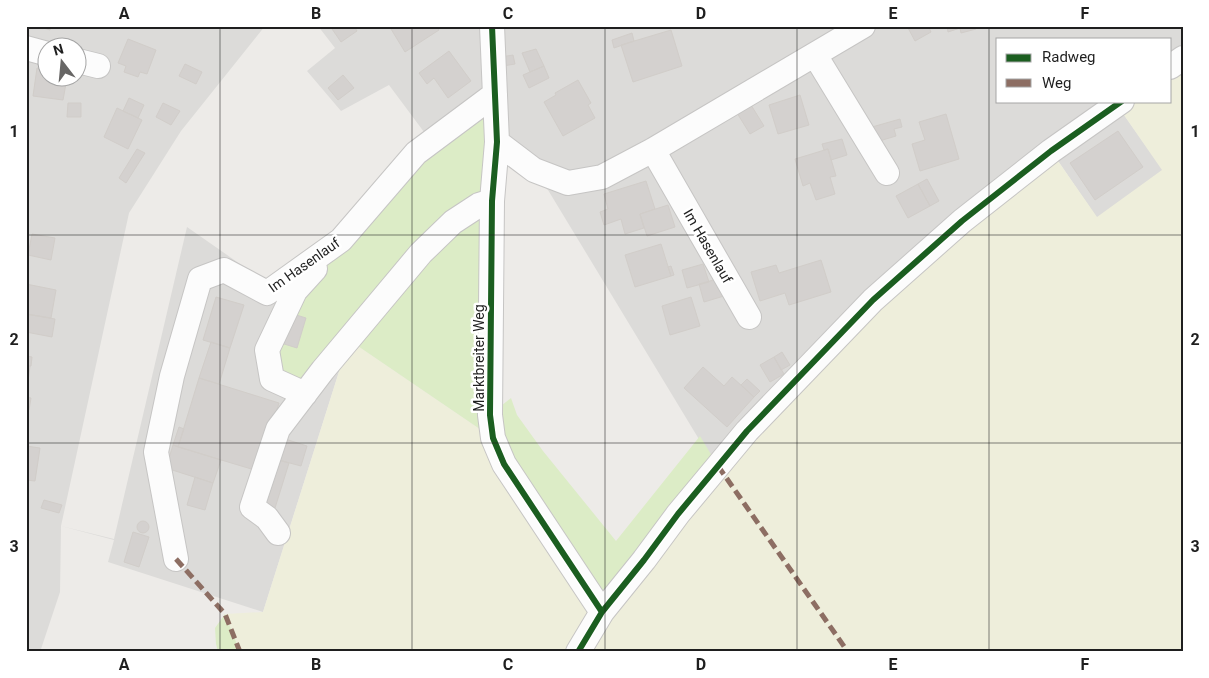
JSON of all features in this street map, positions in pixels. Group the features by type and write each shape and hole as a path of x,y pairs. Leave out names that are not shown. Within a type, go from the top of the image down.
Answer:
{"street":[{"name":"Marktbreiter Weg","path":"492,26 497,142 492,201 490,415 493,438 504,464 602,612"},
{"path":"497,142 534,170 568,183 602,177 653,150 863,26"},
{"path":"815,55 888,173"},
{"path":"1172,66 1183,58"},
{"name":"Im Hasenlauf","path":"176,559 156,452 172,376 200,279 224,270 267,293 341,240 416,153 495,94"},
{"path":"578,652 602,612 678,514 747,432 873,300 962,221 1051,151 1121,102"},
{"name":"Im Hasenlauf","path":"653,150 749,317"},
{"path":"278,534 267,518 252,507 278,429 323,370 420,253 453,222 479,205 492,201"},
{"path":"305,394 272,379 266,350 295,291 341,240"}],"shaded area":[{"path":"26,26 265,26 181,131 129,213 61,526 60,592 40,652 26,652"},
{"path":"318,26 1183,26 1183,58 1172,66 1172,38 996,38 996,102 1121,102 1117,105 1163,170 1097,218 1052,152 714,464 548,190 503,156 424,132 389,85 341,111 307,71 335,48"},
{"path":"187,227 349,340 263,612 108,562 114,540 61,526 114,539"}],"green space":[{"path":"1183,58 1183,652 240,652 225,614 263,612 349,340 493,438 602,612 747,431 1051,151 1097,217 1162,170 1117,105 1121,102 1172,102 1172,66"},
{"path":"495,94 491,414 511,398 517,415 543,451 616,541 700,436 718,466 602,612 493,438 349,340 305,394 272,379 267,350 341,240"},
{"path":"225,614 240,652 218,652 215,628"}],"building":[{"path":"37,26 51,26 50,30"},
{"path":"330,26 354,26 357,31 341,42"},
{"path":"395,26 437,26 439,30 405,52 391,29"},
{"path":"907,26 928,26 931,32 915,41"},
{"path":"947,26 976,26 976,29 961,33 960,28 948,32"},
{"path":"671,30 682,66 633,82 621,45"},
{"path":"632,33 634,41 614,48 612,40"},
{"path":"128,39 156,50 147,74 140,72 138,77 124,72 126,66 118,63"},
{"path":"536,49 544,66 530,72 522,53"},
{"path":"449,51 471,81 448,98 434,78 427,84 419,73"},
{"path":"513,55 515,64 503,66 501,57"},
{"path":"185,64 202,72 196,84 179,76"},
{"path":"544,66 549,78 529,88 523,75"},
{"path":"37,68 38,88 65,88 63,100 33,96"},
{"path":"343,75 354,88 338,100 328,88"},
{"path":"578,80 591,103 588,105 595,118 563,136 544,102 556,95 555,93"},
{"path":"800,95 809,125 778,134 769,105"},
{"path":"129,98 144,105 138,118 123,111"},
{"path":"68,103 81,103 81,117 67,117"},
{"path":"163,103 180,111 171,125 156,117"},
{"path":"751,105 764,126 750,134 737,113"},
{"path":"117,108 142,120 128,149 104,137"},
{"path":"946,114 959,159 920,171 912,144 925,140 919,122"},
{"path":"900,119 902,127 894,129 896,136 876,142 872,127"},
{"path":"1118,131 1143,167 1095,200 1070,163"},
{"path":"842,139 847,155 831,160 828,149 824,150 822,144"},
{"path":"137,149 145,153 126,183 119,178"},
{"path":"828,149 836,176 830,177 835,194 816,200 810,183 803,186 795,159"},
{"path":"927,179 939,201 930,206 918,184"},
{"path":"646,181 655,209 640,214 644,228 625,234 621,219 604,225 600,212 608,209 604,194"},
{"path":"918,184 930,206 908,218 896,196"},
{"path":"668,205 675,227 647,236 640,214"},
{"path":"32,234 55,238 51,260 28,255"},
{"path":"661,244 671,276 635,287 625,255"},
{"path":"821,260 831,292 789,305 785,293 760,301 751,272 776,265 779,273"},
{"path":"703,264 709,282 687,288 682,270"},
{"path":"671,266 674,275 671,276 668,267"},
{"path":"717,279 724,296 704,302 699,284"},
{"path":"26,284 56,290 51,318 26,314"},
{"path":"216,297 244,305 230,348 203,340"},
{"path":"691,297 700,326 670,335 662,306"},
{"path":"290,313 306,318 297,348 281,343"},
{"path":"26,314 55,319 52,337 26,332"},
{"path":"211,342 230,348 219,384 199,378"},
{"path":"782,352 790,365 781,370 774,357"},
{"path":"26,356 32,357 31,366 26,365"},
{"path":"774,357 784,374 770,382 760,365"},
{"path":"26,365 30,366 26,396"},
{"path":"703,367 724,386 732,377 754,397 727,427 684,388"},
{"path":"199,378 279,403 258,471 178,447"},
{"path":"747,379 760,391 754,397 741,385"},
{"path":"26,397 31,398 29,410 26,409"},
{"path":"179,427 184,429 178,447 173,445"},
{"path":"282,438 307,446 301,466 275,459"},
{"path":"173,445 221,460 213,483 166,468"},
{"path":"26,446 40,448 35,481 26,480"},
{"path":"275,459 289,463 275,508 261,504"},
{"path":"195,477 213,483 205,510 187,505"},
{"path":"44,500 62,505 59,513 41,508"},
{"path":"141,521 145,521 149,527 145,533 141,533 137,529 137,525"},
{"path":"133,532 149,537 139,567 124,562"}],"marked path":[{"path":"718,466 848,652"},
{"path":"176,559 225,614 240,652"}],"cycle path":[{"path":"492,26 497,142 492,201 490,415 493,438 504,464 602,612"},
{"path":"578,652 602,612 678,514 747,431 873,300 962,221 1051,151 1121,102"}]}
